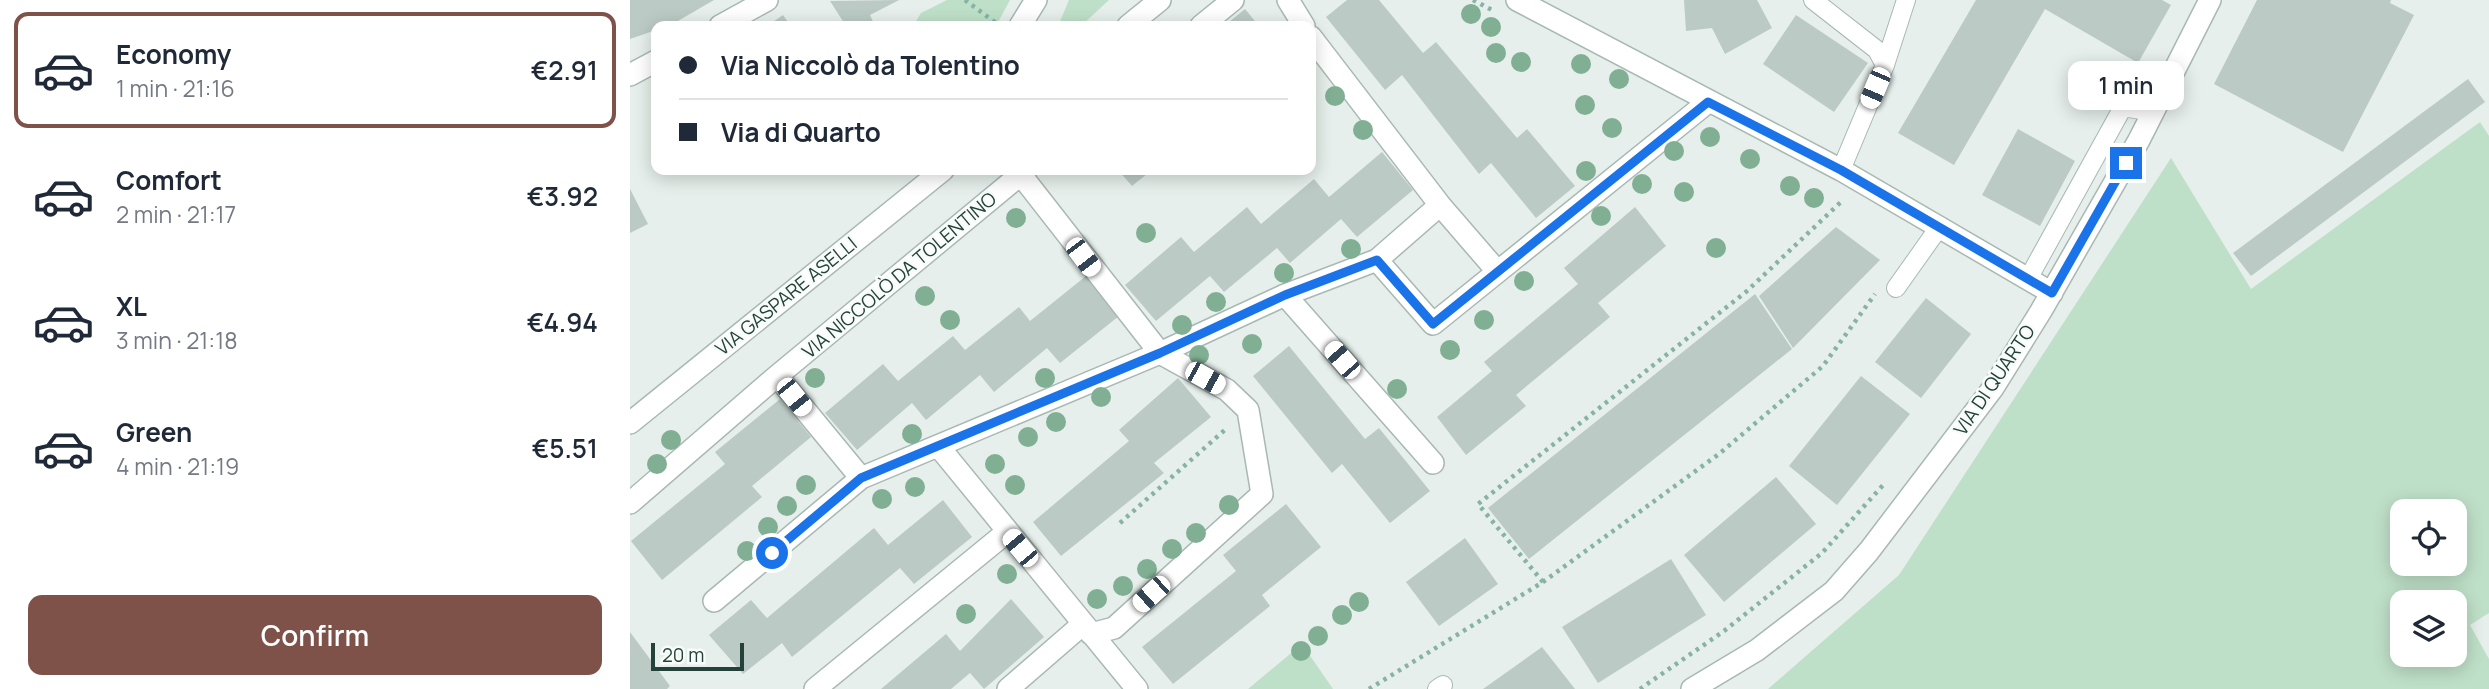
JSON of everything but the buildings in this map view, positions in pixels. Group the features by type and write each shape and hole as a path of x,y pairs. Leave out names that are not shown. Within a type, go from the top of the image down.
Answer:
{"street":[{"path":"729,21 766,0"},
{"path":"1013,21 1036,0"},
{"path":"1134,21 1160,0"},
{"path":"1207,21 1233,0"},
{"path":"1288,0 1301,21"},
{"path":"1517,0 1862,181 2052,293"},
{"name":"VIA DI QUARTO","path":"1692,689 1757,650 1834,591 1869,551 1993,388 2052,293 2153,111 2210,0"},
{"path":"1316,44 1440,205 1497,271"},
{"path":"630,75 651,64"},
{"path":"1377,260 1433,324 1610,184 1708,102"},
{"name":"VIA NICCOLÒ DA TOLENTINO","path":"630,503 777,376 1020,175"},
{"name":"VIA NICCOLÒ DA TOLENTINO","path":"1026,175 1160,353 1227,390 1248,410"},
{"name":"VIA GASPARE ASELLI","path":"630,423 928,177"},
{"path":"714,601 861,478 1160,353 1285,295 1377,260 1440,205"},
{"path":"1285,295 1433,463"},
{"path":"777,376 861,478"},
{"path":"1008,689 1087,629 1114,628 1262,494 1248,410"},
{"path":"939,447 1137,689"},
{"path":"815,689 1007,532"}],"lane":[{"path":"1813,0 1877,50 1885,65"},
{"path":"1841,170 1885,65 1906,0"},
{"path":"2028,279 2123,107 2153,111"},
{"path":"1888,288 1940,226"}],"path":[{"path":"965,0 994,21"},
{"path":"1543,582 1478,504 1747,291 1862,181"},
{"path":"1369,689 1543,582 1719,454 1823,366 1888,288"},
{"path":"1120,523 1248,410"},
{"path":"1640,689 1724,631 1822,553 1892,475"}],"green space":[{"path":"947,0 1010,0 999,21 916,21 921,13"},
{"path":"1069,0 1109,0 1086,21 1060,21"},
{"path":"2480,122 2489,136 2489,613 2470,625 2489,659 2489,689 1768,689 1899,575 2171,158 2251,289"},
{"path":"1302,644 1333,689 1248,689"}],"route":[{"path":"772,553 861,478 1160,353 1285,295 1377,260 1433,324 1577,207 1610,184 1708,102 1841,170 2052,293 2126,163"}]}
